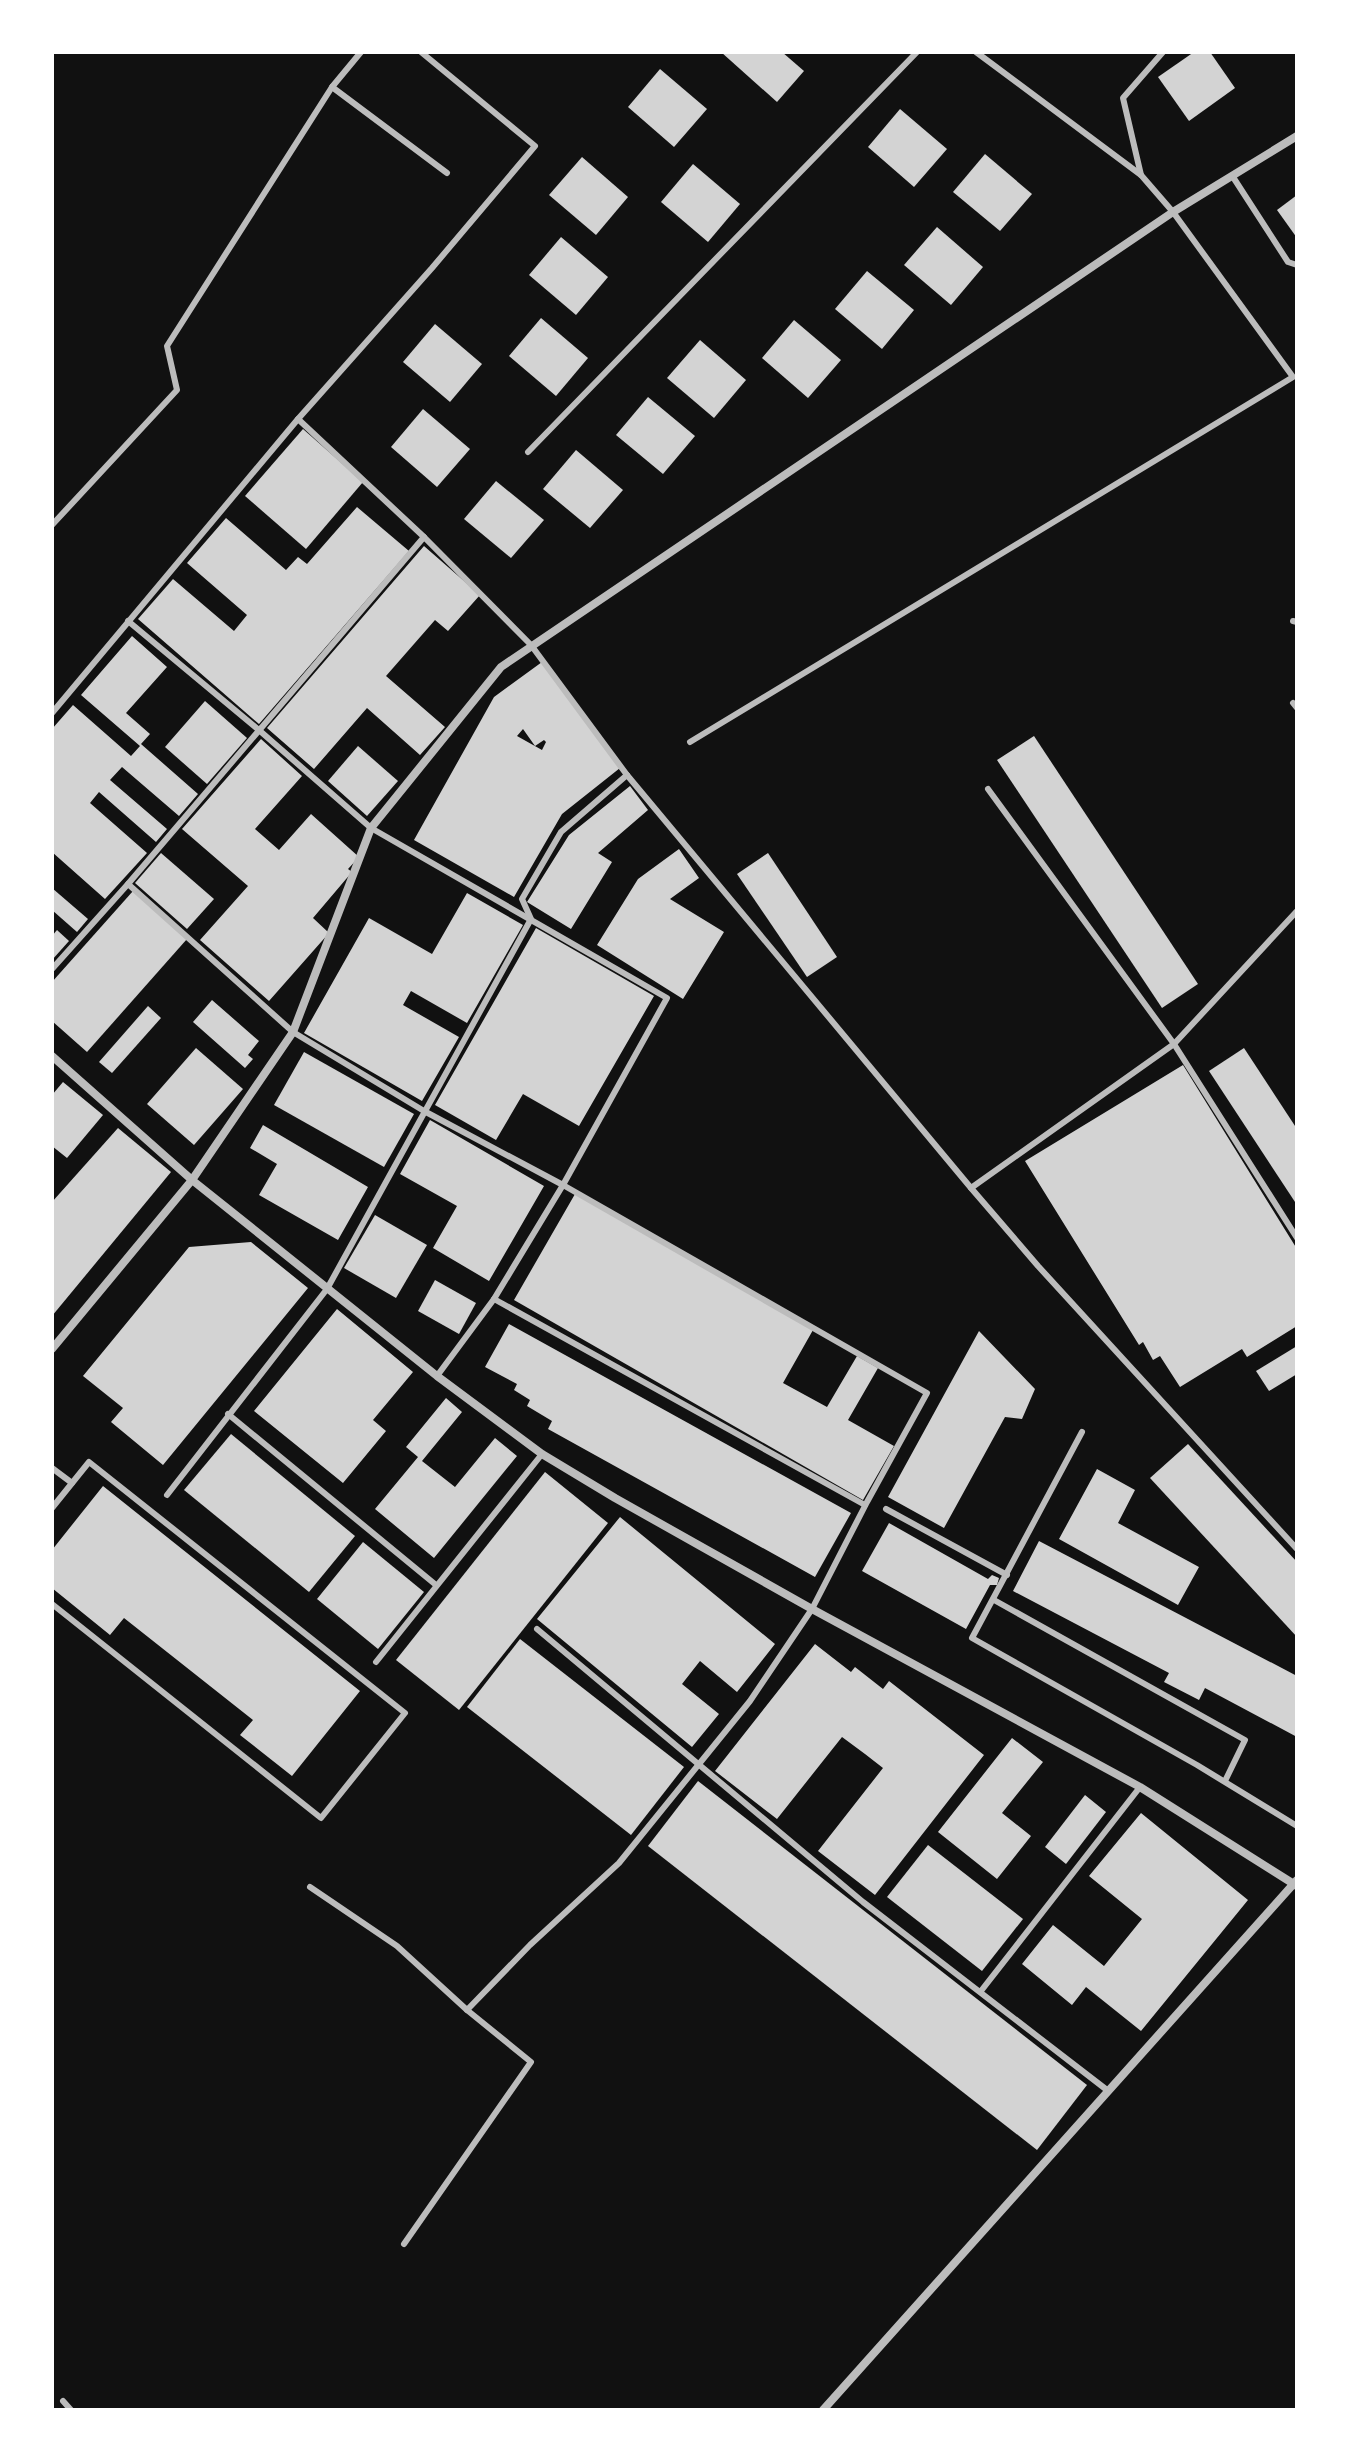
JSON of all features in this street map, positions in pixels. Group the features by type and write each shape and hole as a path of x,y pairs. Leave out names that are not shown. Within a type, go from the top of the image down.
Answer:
{"street":[{"path":"52,1349 192,1180 293,1032 371,828 501,667 1173,212 1297,136"},
{"path":"54,1063 327,1289 542,1454 812,1609 1140,1787 1296,1883 823,2410"}],"lane":[{"path":"52,525 177,390 167,346 332,87 361,52"},
{"path":"52,713 298,419 535,146 421,52"},
{"path":"528,452 917,52"},
{"path":"690,742 1293,377 1173,212 1141,175 976,52"},
{"path":"1141,175 1123,98 1163,52"},
{"path":"332,87 447,173"},
{"path":"1233,177 1288,262 1297,265"},
{"path":"298,419 424,537 531,645 627,775 971,1188 1038,1266 1297,1549"},
{"path":"52,969 424,537"},
{"path":"128,621 371,828 667,998 563,1185 494,1299 437,1376"},
{"path":"531,919 522,899 561,832 627,775"},
{"path":"988,789 1174,1044 1297,1238"},
{"path":"128,884 293,1032 424,1111 563,1185 927,1393 812,1609 750,1701 619,1863 530,1945 467,2010"},
{"path":"971,1188 1174,1044 1297,911"},
{"path":"167,1495 327,1289 531,919"},
{"path":"494,1299 865,1505"},
{"path":"228,1414 436,1585"},
{"path":"1082,1432 972,1638 1225,1781 1297,1826"},
{"path":"376,1662 542,1454"},
{"path":"52,1508 89,1462 405,1713 321,1818 52,1604"},
{"path":"52,1468 72,1483"},
{"path":"886,1509 1007,1575"},
{"path":"994,1600 1245,1740 1225,1781"},
{"path":"537,1629 863,1902 1107,2090"},
{"path":"981,1991 1140,1787"},
{"path":"310,1887 397,1946 467,2010 531,2062 404,2244"},
{"path":"63,2401 71,2410"}],"building":[{"path":"721,52 782,52 804,71 777,102"},
{"path":"1194,52 1210,52 1235,88 1189,121 1158,77"},
{"path":"660,69 707,109 674,147 628,107"},
{"path":"900,109 947,149 914,187 868,147"},
{"path":"985,154 1032,194 1000,231 953,192"},
{"path":"582,157 628,197 596,235 549,195"},
{"path":"693,164 740,204 708,242 661,202"},
{"path":"1297,195 1297,238 1277,210"},
{"path":"937,227 983,267 951,305 904,265"},
{"path":"561,237 608,277 576,315 529,275"},
{"path":"867,271 914,310 882,349 835,309"},
{"path":"541,318 588,358 556,396 509,356"},
{"path":"794,320 841,360 808,398 762,358"},
{"path":"435,324 482,364 450,402 403,362"},
{"path":"700,340 746,380 714,418 667,378"},
{"path":"648,397 695,436 663,474 616,435"},
{"path":"423,409 470,449 437,487 391,447"},
{"path":"303,429 363,482 306,549 245,496"},
{"path":"576,450 623,490 590,528 543,489"},
{"path":"496,481 544,520 511,558 464,519"},
{"path":"357,507 409,551 259,724 138,619 173,579 234,631 247,615 187,563 226,518 286,570 298,557 307,564"},
{"path":"424,546 480,595 448,631 435,620 386,676 445,727 420,755 367,708 314,769 267,728"},
{"path":"132,636 167,667 126,713 150,734 141,744 198,794 179,816 122,767 110,780 167,829 156,842 99,792 90,803 147,853 105,899 52,852 52,729 73,705 131,756 140,746 81,695"},
{"path":"542,662 620,768 562,814 514,897 414,840 494,697","holes":["523,729 535,746 544,740 546,742 542,750 517,736"]},
{"path":"205,701 247,738 207,784 165,747"},
{"path":"1034,736 1198,984 1162,1008 997,760"},
{"path":"261,739 302,776 255,829 279,850 311,814 359,857 348,869 352,872 313,918 329,933 269,1001 200,940 248,886 182,829"},
{"path":"358,746 398,781 367,816 328,781"},
{"path":"630,786 648,810 598,853 612,862 571,929 527,902 569,835"},
{"path":"679,849 699,878 670,899 724,932 683,999 597,945 638,879"},
{"path":"161,853 214,899 187,929 135,883"},
{"path":"768,853 837,957 807,977 737,874"},
{"path":"52,888 88,919 77,932 52,910"},
{"path":"133,891 187,939 87,1052 52,1021 52,982"},
{"path":"467,893 523,925 467,1023 411,991 403,1005 459,1037 422,1101 304,1033 369,918 432,954"},
{"path":"536,928 654,996 579,1126 523,1094 496,1140 435,1105"},
{"path":"57,930 69,941 52,960 52,936"},
{"path":"212,1000 259,1041 248,1055 253,1059 245,1068 193,1022"},
{"path":"148,1006 161,1018 112,1073 99,1062"},
{"path":"196,1048 243,1089 194,1145 147,1104"},
{"path":"1244,1048 1297,1129 1297,1205 1209,1071"},
{"path":"304,1052 414,1114 384,1167 274,1105"},
{"path":"1183,1065 1297,1249 1297,1326 1247,1357 1242,1349 1180,1387 1160,1356 1153,1360 1143,1342 1139,1345 1025,1161"},
{"path":"63,1082 103,1115 67,1158 52,1146 52,1095"},
{"path":"430,1120 544,1186 489,1281 433,1248 457,1206 400,1174"},
{"path":"263,1125 368,1187 338,1240 259,1195 277,1164 250,1148"},
{"path":"118,1128 171,1172 52,1316 52,1202"},
{"path":"575,1194 813,1330 783,1383 827,1407 857,1356 878,1368 848,1420 894,1446 863,1500 514,1300"},
{"path":"375,1215 427,1245 396,1298 344,1268"},
{"path":"251,1242 308,1288 163,1465 111,1422 123,1408 83,1376 189,1247"},
{"path":"435,1280 476,1303 459,1334 418,1311"},
{"path":"337,1309 413,1372 373,1420 386,1431 343,1483 254,1411"},
{"path":"509,1324 851,1513 815,1577 548,1429 552,1421 527,1406 530,1400 514,1390 517,1384 485,1367"},
{"path":"979,1331 1035,1389 1022,1419 1005,1417 944,1528 888,1497"},
{"path":"1297,1346 1297,1374 1269,1391 1256,1371"},
{"path":"446,1398 462,1412 422,1461 455,1487 495,1438 517,1456 434,1558 375,1509 418,1457 406,1447"},
{"path":"231,1434 355,1536 309,1592 184,1490"},
{"path":"1188,1444 1297,1562 1297,1637 1150,1478"},
{"path":"1097,1469 1135,1490 1118,1523 1199,1567 1178,1605 1059,1539"},
{"path":"545,1472 608,1523 459,1710 396,1660"},
{"path":"103,1486 360,1691 292,1776 240,1735 253,1720 124,1618 110,1635 52,1588 52,1550"},
{"path":"620,1517 775,1644 737,1692 700,1661 682,1684 719,1714 692,1747 537,1619"},
{"path":"889,1523 988,1579 992,1575 999,1578 997,1585 990,1585 966,1629 862,1571"},
{"path":"1039,1541 1297,1676 1297,1737 1205,1688 1199,1700 1164,1682 1169,1673 1013,1591"},
{"path":"363,1542 424,1592 378,1649 317,1599"},
{"path":"520,1639 684,1767 631,1835 467,1707"},
{"path":"815,1644 851,1672 855,1667 883,1689 889,1681 984,1755 875,1895 818,1851 883,1768 865,1754 842,1737 777,1819 715,1771"},
{"path":"1012,1738 1043,1762 1002,1813 1031,1836 997,1879 938,1832"},
{"path":"698,1781 1087,2085 1037,2150 648,1846"},
{"path":"1085,1795 1106,1812 1066,1864 1045,1847"},
{"path":"1141,1813 1248,1900 1141,2031 1086,1987 1072,2005 1022,1964 1053,1925 1104,1966 1142,1919 1089,1876"},
{"path":"928,1845 1023,1919 982,1971 887,1897"}]}
